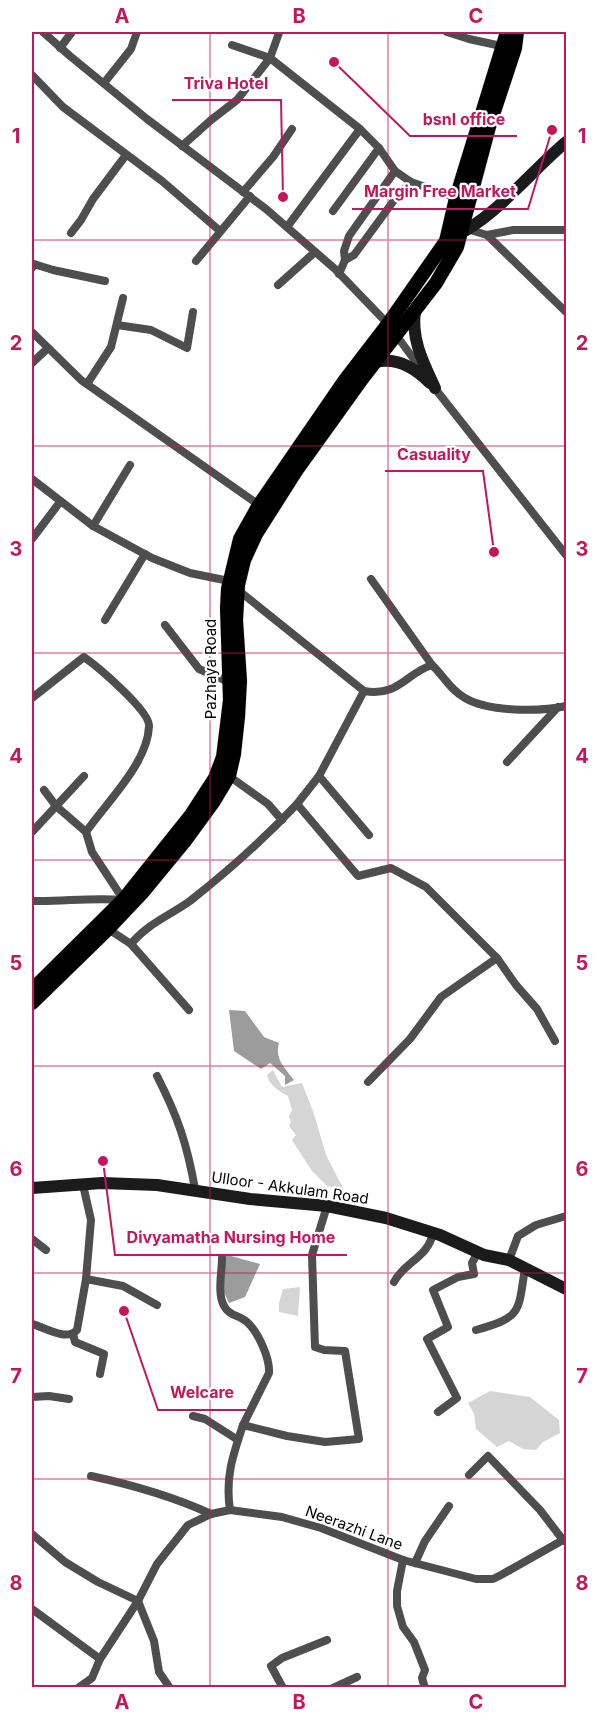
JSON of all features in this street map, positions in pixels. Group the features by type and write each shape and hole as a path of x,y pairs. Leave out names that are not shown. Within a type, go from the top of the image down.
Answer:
{"main road":[{"path":"507,32 510,47"},
{"path":"446,241 463,200 510,47 517,32"},
{"path":"446,241 466,232 492,211 567,142"},
{"path":"32,1003 108,930 127,903 184,842 229,776 234,754 240,681 232,587 256,534 329,423 415,311 449,262 466,232 463,200"},
{"name":"Pazhaya Road","path":"32,990 127,903 215,778 223,757 230,700 227,608 240,539 259,505 345,380 388,324 446,241"},
{"path":"415,311 415,339 435,388"},
{"path":"376,362 388,359 406,365 417,371 435,388"},
{"name":"Ulloor - Akkulam Road","path":"32,1188 127,1184 195,1189 217,1194 327,1206 386,1218 434,1233 478,1252 509,1260 567,1289"}],"street":[{"path":"43,32 182,146 287,227 339,274 397,335 435,388 567,555"},
{"path":"60,48 72,32"},
{"path":"104,83 131,49 136,32"},
{"path":"447,32 510,47"},
{"path":"182,146 210,120 237,100 270,58 279,33"},
{"path":"232,45 270,58 360,129 380,148 395,171 411,182 463,200"},
{"path":"32,75 63,107 162,181 220,231"},
{"path":"196,261 292,129"},
{"path":"287,227 360,129"},
{"path":"333,212 380,148"},
{"path":"70,233 126,154"},
{"path":"339,274 345,260 344,251 349,236 395,171"},
{"path":"345,260 354,255 395,199 411,182"},
{"path":"466,232 487,235 513,230 567,230"},
{"path":"487,235 567,312"},
{"path":"278,285 315,252"},
{"path":"32,268 34,264 105,281"},
{"path":"87,384 111,348 123,298"},
{"path":"117,325 151,330 187,348 193,312"},
{"path":"32,333 87,384 259,505"},
{"path":"32,363 48,348"},
{"path":"93,526 130,465"},
{"path":"32,479 93,526 145,554 182,570 232,587 364,691 375,693 394,688 432,665"},
{"path":"33,533 60,502"},
{"path":"105,620 145,554"},
{"path":"371,579 432,665 465,699 487,706 509,709 562,706"},
{"path":"165,626 199,669 229,682"},
{"path":"32,698 84,657 100,668 121,688 150,725 143,751 127,779 86,832"},
{"path":"131,944 141,931 188,902 261,842 297,804 319,776 364,691"},
{"path":"507,762 562,706"},
{"path":"32,832 84,776"},
{"path":"229,776 268,804 282,820"},
{"path":"319,776 369,835"},
{"path":"44,790 56,806 86,832 92,852 127,903"},
{"path":"297,804 358,876 391,868 426,887 497,958 537,1009 555,1041"},
{"path":"32,901 58,902 102,898 127,903"},
{"path":"108,930 131,944 189,1010"},
{"path":"368,1082 410,1039 441,997 497,958"},
{"path":"157,1076 175,1112 188,1149 195,1189"},
{"path":"83,1185 91,1220 86,1279 80,1319 74,1334 75,1342 104,1354 100,1374"},
{"path":"243,1425 286,1436 325,1442 359,1439 345,1351 315,1347 312,1255 327,1206"},
{"path":"509,1260 518,1236 536,1225 567,1215"},
{"path":"394,1282 398,1274 413,1263 430,1245 434,1233"},
{"path":"32,1239 46,1250"},
{"path":"438,1412 458,1398 427,1339 448,1327 433,1290 458,1277 474,1274 472,1263 478,1252"},
{"path":"222,1258 221,1299 231,1315 246,1321 264,1350 269,1365 269,1374 243,1425 228,1477 230,1510"},
{"path":"477,1330 503,1323 513,1315 521,1294 525,1268"},
{"path":"86,1279 123,1286 157,1305"},
{"path":"32,1324 65,1336 74,1334"},
{"path":"32,1397 49,1396 69,1400"},
{"path":"193,1416 205,1419 238,1440"},
{"path":"469,1475 488,1456 540,1510 565,1541"},
{"path":"91,1476 132,1485 184,1502 211,1514"},
{"path":"415,1563 425,1541 449,1506"},
{"name":"Neerazhi Lane","path":"78,1688 92,1678 100,1659 138,1601 157,1564 188,1525 211,1514 230,1510 282,1517 321,1528 403,1560 476,1578 493,1579 565,1541"},
{"path":"32,1534 65,1562 98,1582 138,1601 154,1641 159,1672 170,1688"},
{"path":"403,1560 397,1591 397,1606 403,1627 414,1642 425,1670 422,1678 425,1688"},
{"path":"32,1609 100,1659"},
{"path":"283,1688 271,1666 282,1658 327,1640"},
{"path":"333,1688 357,1677"}],"shaded area":[{"path":"229,1010 245,1011 264,1037 279,1043 279,1059 294,1080 285,1085 285,1076 270,1063 261,1069 234,1051"},
{"path":"273,1070 282,1087 302,1083 326,1155 344,1190 327,1186 312,1171 292,1140 296,1135 289,1126 291,1122 289,1116 292,1110 288,1096 275,1087 268,1078 267,1075"},
{"path":"224,1254 260,1264 245,1297 229,1303 221,1286"},
{"path":"300,1287 298,1316 279,1312 283,1289"},
{"path":"490,1391 530,1397 559,1420 560,1433 543,1442 536,1450 523,1449 509,1441 497,1447 476,1429 474,1414 468,1403"}],"place":[{"name":"bsnl office","path":"334,62"},
{"name":"Margin Free Market","path":"552,130"},
{"name":"Triva Hotel","path":"283,197"},
{"name":"Casuality","path":"494,552"},
{"name":"Divyamatha Nursing Home","path":"103,1161"},
{"name":"Welcare","path":"124,1311"}]}
